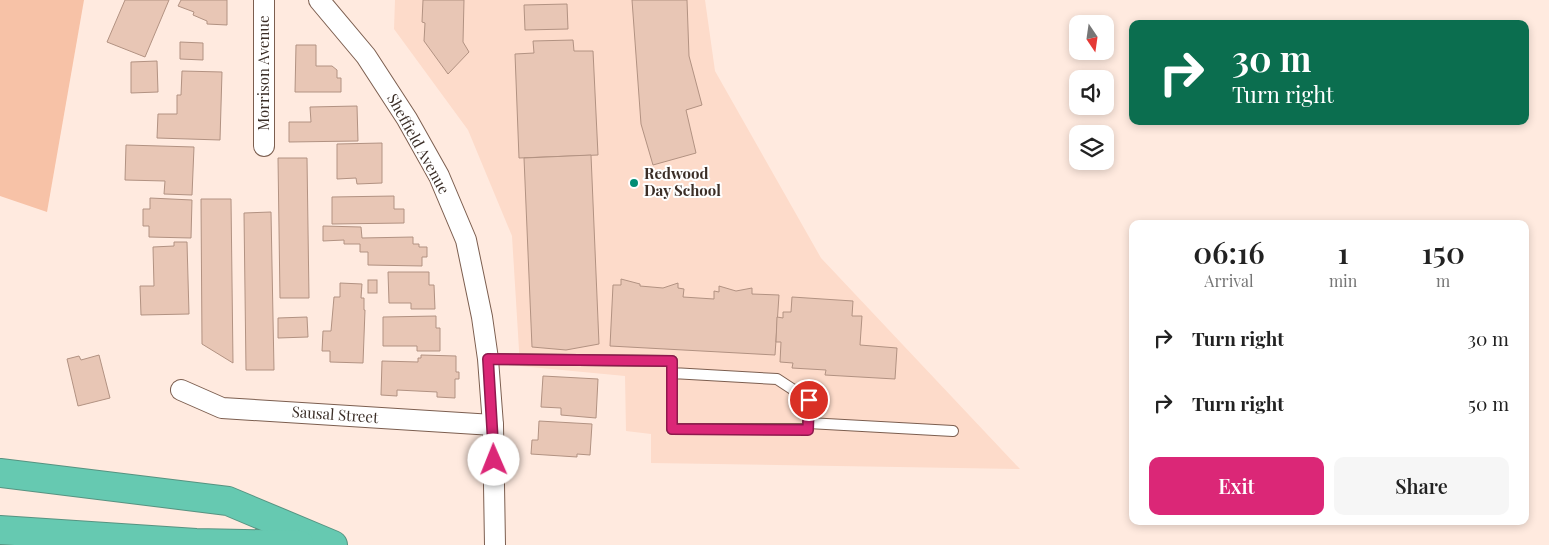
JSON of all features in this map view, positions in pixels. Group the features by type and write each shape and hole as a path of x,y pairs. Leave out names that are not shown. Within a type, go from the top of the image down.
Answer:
{"highway":[{"path":"0,473 228,502 333,545"},
{"path":"0,530 196,543 300,545"}],"street":[{"name":"Morrison Avenue","path":"264,0 264,146"},
{"name":"Sheffield Avenue","path":"319,0 366,56 407,119 440,176 466,240 482,317 488,359 493,425 495,545"},
{"name":"Sausal Street","path":"181,390 222,408 493,425"}],"lane":[{"path":"488,359 672,361 672,373 672,429 808,430 809,400 777,379 672,373"},
{"path":"808,423 953,431"}],"shaded area":[{"path":"0,0 84,0 47,212 0,196"},
{"name":"Redwood Day School","path":"395,0 705,0 715,71 821,258 1020,469 651,463 651,434 626,431 625,376 520,366 512,236 468,130 394,29"}],"building":[{"path":"125,0 169,0 145,57 107,42"},
{"path":"181,0 227,0 227,25 207,24 207,21 193,15 194,12 178,6"},
{"path":"423,0 464,0 463,42 469,52 448,74 424,41 425,23 422,22"},
{"path":"632,0 687,0 689,56 702,105 686,110 696,153 653,165 641,124"},
{"path":"567,4 568,29 525,30 524,5"},
{"path":"573,40 574,51 593,51 598,155 519,158 515,54 534,53 533,41"},
{"path":"180,42 203,43 203,60 180,59"},
{"path":"296,45 316,45 316,66 332,66 337,70 337,78 341,78 341,92 295,92"},
{"path":"157,61 158,92 131,93 131,62"},
{"path":"182,71 222,72 220,140 157,138 158,114 177,114 177,95 181,95"},
{"path":"357,106 358,141 289,142 289,122 311,122 310,107"},
{"path":"382,143 382,183 357,184 356,178 337,179 337,144"},
{"path":"126,145 194,147 192,195 164,194 165,181 125,180"},
{"path":"591,155 599,344 566,350 532,347 524,158"},
{"path":"278,158 307,158 309,298 280,298"},
{"path":"394,196 394,209 404,209 404,223 332,224 332,197"},
{"path":"150,198 192,200 191,238 149,237 149,226 143,226 143,209 150,209"},
{"path":"201,199 231,199 233,363 202,344"},
{"path":"271,212 274,370 246,370 244,213"},
{"path":"323,226 361,227 362,238 413,237 413,244 419,244 419,247 427,247 427,257 422,257 422,266 368,265 368,252 360,252 360,244 344,244 344,240 323,241"},
{"path":"174,242 187,242 189,314 141,315 140,286 154,286 153,247 174,246"},
{"path":"388,272 429,272 429,285 434,285 435,309 411,309 411,303 389,303"},
{"path":"621,279 640,284 640,286 663,288 678,283 678,288 684,289 683,297 714,299 714,291 719,292 719,286 736,291 752,288 752,294 779,295 775,355 610,346 613,285 621,285"},
{"path":"368,280 377,280 377,293 368,293"},
{"path":"340,283 362,284 361,298 364,298 365,310 363,363 330,362 330,351 322,351 323,331 331,331 334,297 340,297"},
{"path":"792,297 853,301 852,316 862,316 860,345 897,348 895,379 825,375 826,370 792,368 793,363 780,362 781,342 776,342 777,317 783,318 783,312 791,312"},
{"path":"436,316 436,328 440,328 440,351 417,351 417,346 383,346 383,317"},
{"path":"307,317 308,337 278,338 278,318"},
{"path":"99,355 110,398 78,406 67,359 79,356 81,360"},
{"path":"421,355 456,356 456,372 459,372 459,379 455,379 455,398 437,397 437,392 397,390 397,396 381,395 382,361 418,362 418,358 421,358"},
{"path":"543,376 598,379 596,418 561,415 561,408 541,407"},
{"path":"539,421 592,424 590,455 577,454 577,457 531,454 532,440 538,440"}],"place":[{"name":"Redwood Day School","path":"634,183"}],"route":[{"path":"494,460 488,359 672,361 672,429 808,430 809,400"}]}
